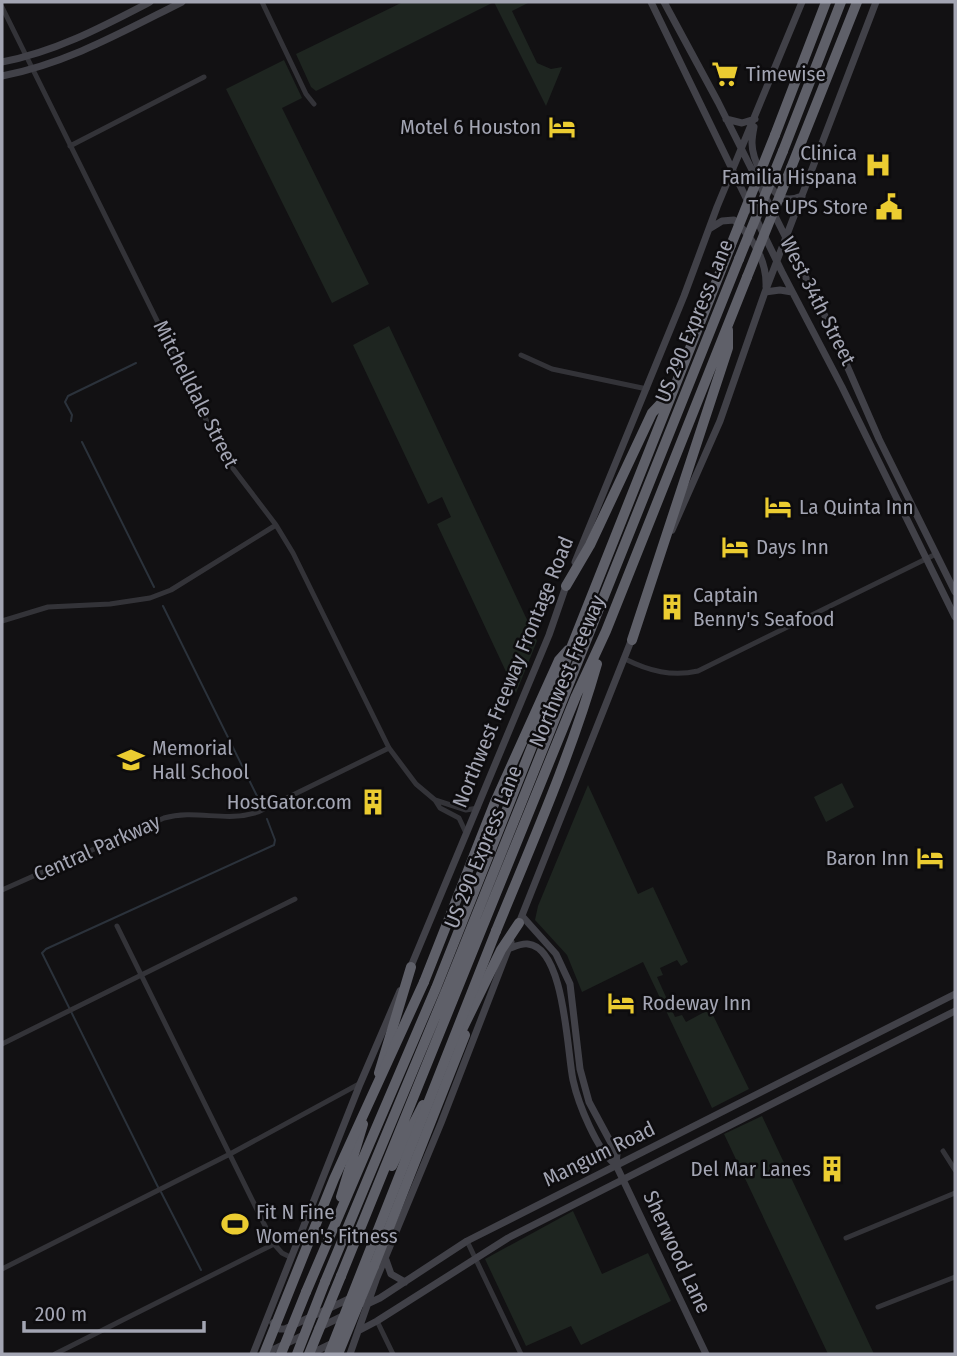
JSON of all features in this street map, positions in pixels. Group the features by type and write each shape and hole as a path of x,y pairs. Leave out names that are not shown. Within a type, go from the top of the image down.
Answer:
{"highway":[{"name":"Northwest Freeway","path":"281,1354 336,1218 362,1164 436,988 826,2"},
{"name":"US 290 Express Lane","path":"297,1354 448,986 841,2"},
{"name":"Northwest Freeway","path":"310,1354 576,696 606,631 857,2"},
{"path":"632,640 729,348 728,326"},
{"path":"566,586 590,545 652,413 673,392"},
{"path":"329,1354 584,710 606,631"},
{"path":"264,1354 334,1179 424,982 510,766 559,660 571,648"},
{"path":"378,1183 390,1170 501,950 521,920"},
{"path":"336,1218 411,967"},
{"path":"338,1354 478,1000"}],"main road":[{"path":"2,62 26,57 72,41 150,2"},
{"path":"2,76 33,70 77,54 182,2"},
{"name":"West 34th Street","path":"651,2 955,617"},
{"name":"West 34th Street","path":"664,2 827,320 853,382 955,592"},
{"name":"Northwest Freeway Frontage Road","path":"253,1354 360,1084 549,635 566,586 802,2"},
{"path":"350,1354 376,1280 625,659 668,540 720,421 765,292 876,2"},
{"path":"135,9 142,22"},
{"path":"682,69 696,62"},
{"path":"726,120 742,123 755,119 752,144 754,156 766,181 781,197 793,200 802,196"},
{"path":"709,229 722,221 734,220 745,230 765,266 765,292"},
{"path":"765,292 790,290 794,294"},
{"path":"811,327 827,320"},
{"path":"842,387 853,382"},
{"path":"905,514 915,509"},
{"name":"Sherwood Lane","path":"521,920 556,954 570,984 580,1069 590,1102 617,1154 616,1165"},
{"name":"Sherwood Lane","path":"508,949 528,943 537,947 548,959 559,982 571,1069 578,1096 608,1159 616,1165 623,1178 706,1354"},
{"name":"Mangum Road","path":"264,1354 367,1304 467,1241 955,994"},
{"name":"Mangum Road","path":"310,1354 377,1321 475,1258 547,1217 955,1011"},
{"path":"879,1032 886,1045"},
{"path":"693,1127 698,1140"},
{"path":"540,1203 547,1217"},
{"path":"386,1260 391,1274 405,1282"},
{"path":"273,1305 275,1327 285,1329 357,1295 376,1280"}],"street":[{"path":"262,2 314,104"},
{"name":"Mitchelldale Street","path":"2,7 225,458 276,524 342,650 389,748 416,785 435,800 440,808 459,818 466,836"},
{"path":"70,146 204,77"},
{"path":"521,355 552,369 647,388"},
{"path":"2,621 48,607 110,604 150,598 181,584 276,524"},
{"path":"625,659 659,672 688,673 698,670 936,554"},
{"name":"Central Parkway","path":"2,890 164,818 186,813 238,816 258,812 389,748"},
{"name":"Mitchelldale Street","path":"435,800 466,810 478,808"},
{"path":"2,1044 295,899"},
{"path":"117,926 274,1244 290,1257"},
{"path":"2,1269 230,1154 360,1084"},
{"path":"943,1151 955,1170"},
{"path":"846,1238 955,1193"},
{"path":"467,1241 521,1354"},
{"path":"55,1354 274,1244"},
{"path":"878,1307 955,1276"},
{"path":"377,1321 393,1354"}],"shaded area":[{"path":"403,2 494,2 316,91 311,87 296,54"},
{"path":"494,2 530,2 512,11 537,63 551,69 562,67 546,106"},
{"path":"284,60 302,98 282,108 369,284 332,303 226,89"},
{"path":"389,326 537,641 516,693 437,524 451,517 442,497 428,504 353,345"},
{"path":"842,783 854,807 826,822 814,797"},
{"path":"588,785 638,894 653,887 688,962 681,966 677,960 660,968 663,975 657,977 675,1017 682,1015 686,1022 710,1009 749,1089 712,1108 643,962 582,992 567,955 535,920 538,906"},
{"path":"762,1116 874,1354 828,1354 724,1134"},
{"path":"573,1211 602,1274 648,1253 671,1301 581,1345 571,1326 526,1346 485,1259"}],"waterway":[{"path":"71,421 72,415 65,402 68,396 136,363"},
{"path":"82,442 154,587"},
{"path":"163,606 258,798"},
{"path":"158,1187 42,953 274,845 275,840 267,819"},
{"path":"161,1192 201,1270"}],"place":[{"name":"Timewise","path":"725,74"},
{"name":"Motel 6 Houston","path":"562,127"},
{"name":"Clinica Familia Hispana","path":"878,165"},
{"name":"The UPS Store","path":"889,207"},
{"name":"La Quinta Inn","path":"778,507"},
{"name":"Days Inn","path":"735,547"},
{"name":"Captain Benny's Seafood","path":"672,607"},
{"name":"Memorial Hall School","path":"131,760"},
{"name":"HostGator.com","path":"373,802"},
{"name":"Baron Inn","path":"930,858"},
{"name":"Rodeway Inn","path":"621,1003"},
{"name":"Del Mar Lanes","path":"832,1169"},
{"name":"Fit N Fine Women's Fitness","path":"235,1224"}]}
